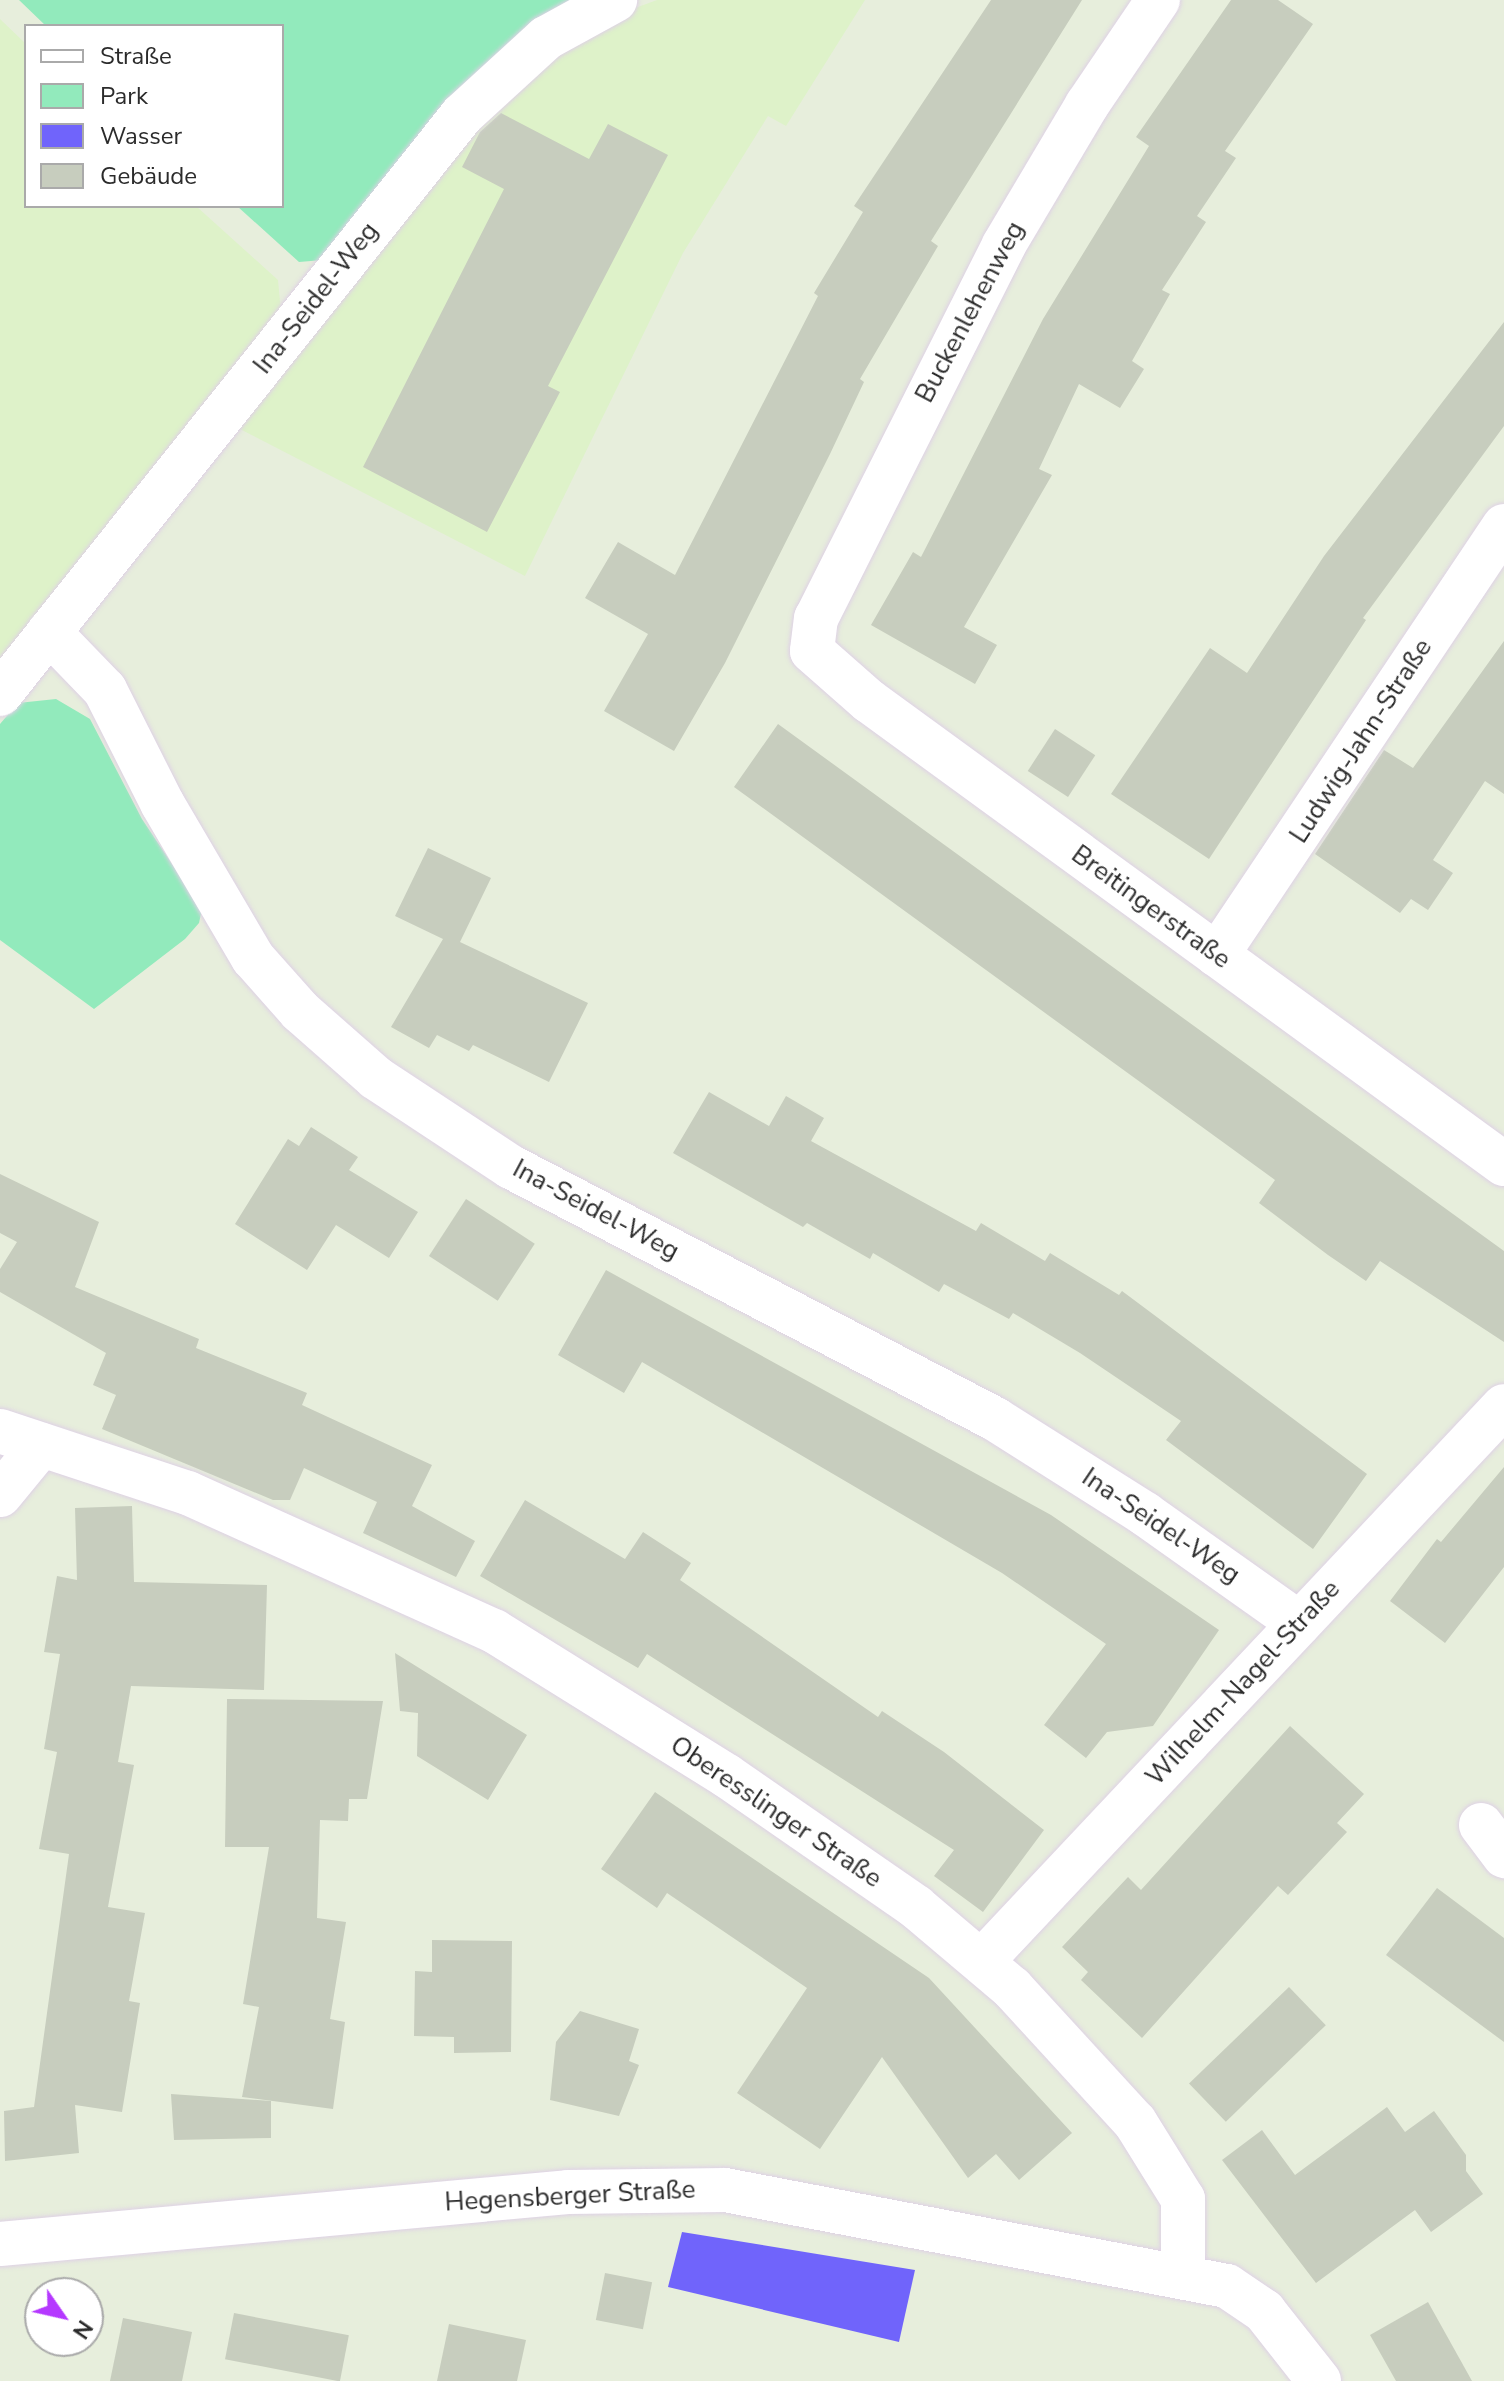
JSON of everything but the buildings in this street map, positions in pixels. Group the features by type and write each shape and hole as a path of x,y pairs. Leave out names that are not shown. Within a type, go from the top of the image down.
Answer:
{"street":[{"name":"Ina-Seidel-Weg","path":"0,694 451,127 522,56 566,24 615,0"},
{"name":"Buckenlehenweg","path":"810,640 873,501 1034,190 1158,0"},
{"name":"Ludwig-Jahn-Straße","path":"1217,955 1504,526"},
{"name":"Ina-Seidel-Weg","path":"49,632 105,690 162,803 253,958 300,1011 376,1078 511,1167 995,1419 1145,1514 1299,1623"},
{"name":"Breitingerstraße","path":"810,640 817,659 835,675 1504,1164"},
{"name":"Wilhelm-Nagel-Straße","path":"983,1960 1504,1406"},
{"name":"Oberesslinger Straße","path":"0,1431 188,1493 519,1645 727,1776 983,1960 1092,2070 1172,2175 1186,2211 1183,2276"},
{"path":"0,1495 41,1445"},
{"name":"Hegensberger Straße","path":"0,2244 568,2192 687,2188 760,2194 1183,2276"},
{"path":"1183,2276 1227,2286 1255,2302 1319,2381"}],"shaded area":[{"path":"657,0 865,0 786,126 768,116 683,253 525,576 234,426 475,117 600,21"},
{"path":"0,19 24,42 24,208 198,208 278,280 282,323 0,667"}],"green space":[{"path":"19,0 573,0 323,260 299,262 239,208 284,208 284,24 44,24"},
{"path":"56,699 90,719 142,819 202,909 199,923 185,939 94,1009 0,940 0,724 18,703"}],"water":[{"path":"682,2232 915,2270 899,2342 668,2287"}]}
